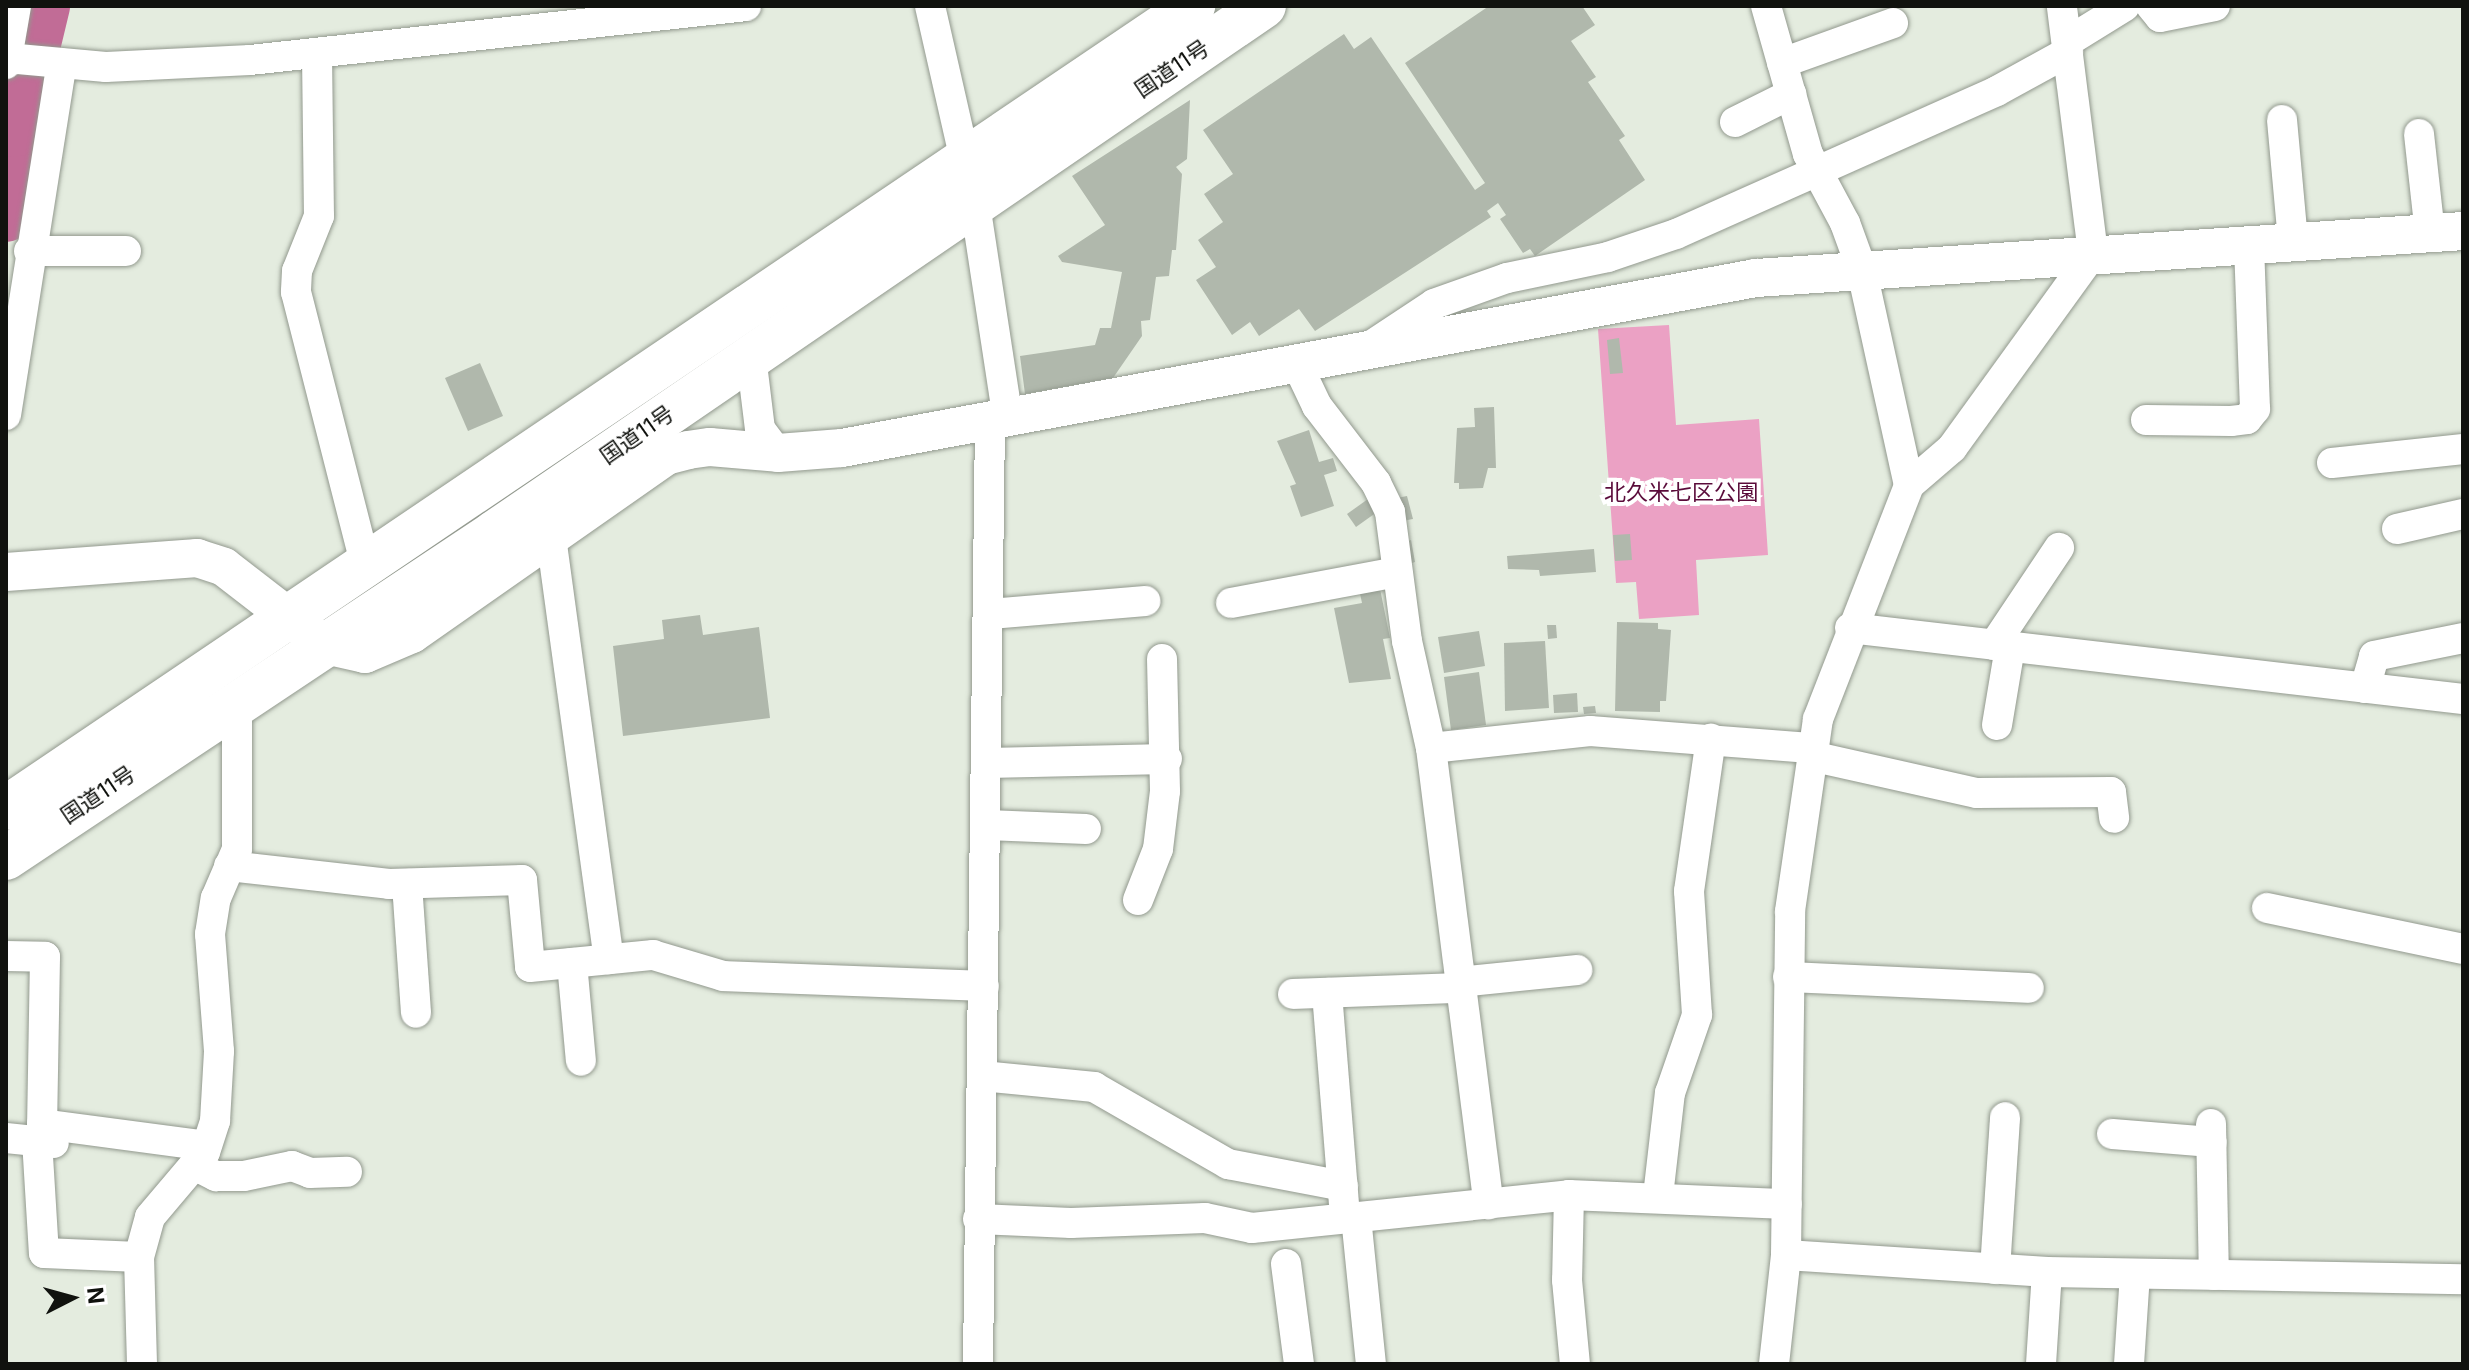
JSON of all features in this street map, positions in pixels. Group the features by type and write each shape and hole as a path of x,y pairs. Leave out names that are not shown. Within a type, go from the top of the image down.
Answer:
{"highway":[{"name":"国道11号","path":"6,808 1193,6"},
{"name":"国道11号","path":"6,858 237,700 325,645 1264,6"}],"street":[{"path":"12,13 9,60 171,65 317,54 746,6"},
{"path":"930,6 975,204 999,416 990,614 978,1364"},
{"path":"1766,6 1818,173 1861,267 1909,485"},
{"path":"1774,1364 1786,1255 1790,911 1818,719 1850,628 1909,485 1952,448 2093,253 2062,6"},
{"path":"1364,350 1434,304 1507,278 1608,257 1676,234 1818,173 1997,91 2068,47 2125,6"},
{"path":"2151,6 2160,17 2215,6"},
{"path":"1782,63 1893,23"},
{"path":"317,54 319,216 297,271 296,292 365,563"},
{"path":"6,415 58,63"},
{"path":"1735,122 1791,94"},
{"path":"2282,120 2293,241"},
{"path":"6,572 197,558 224,567 325,645 365,654 385,650 666,456 710,447 778,453 842,448 999,416 1756,278 1861,267 2446,232 2419,134"},
{"path":"2146,420 2231,421 2247,419 2255,409 2249,243"},
{"path":"29,251 126,251"},
{"path":"751,356 760,429 778,453"},
{"path":"1296,362 1317,406 1376,483 1390,512 1397,572 1431,748 1489,1204"},
{"path":"2332,463 2463,449"},
{"path":"2397,529 2463,514"},
{"path":"551,537 609,959"},
{"path":"1997,725 2002,646 2059,548"},
{"path":"1231,603 1397,572"},
{"path":"990,614 1145,601"},
{"path":"1850,628 2463,699"},
{"path":"2365,688 2374,656 2463,638"},
{"path":"1138,900 1158,849 1167,759 1162,659"},
{"path":"142,1364 139,1257 150,1217 200,1156 215,1121 219,1051 210,934 216,898 237,849 237,700"},
{"path":"1431,748 1590,731 1711,739 1812,752 1975,805 2111,792 2114,818"},
{"path":"1658,1196 1670,1093 1697,1015 1689,891 1711,739"},
{"path":"987,763 1167,759"},
{"path":"987,825 1086,829"},
{"path":"229,866 407,884 522,880 530,967 653,955 723,976 984,986"},
{"path":"407,884 416,1013"},
{"path":"2267,908 2463,949"},
{"path":"6,956 45,957 42,1124 200,1156 216,1176 244,1176 292,1166 310,1173 347,1172"},
{"path":"572,963 581,1061"},
{"path":"1293,994 1459,985 1577,970"},
{"path":"1788,977 2029,988"},
{"path":"1327,993 1343,1186 1351,1218 1371,1364"},
{"path":"982,1076 1094,1087 1113,1093 1150,1123 1228,1164 1343,1186"},
{"path":"1995,1269 2005,1117"},
{"path":"2112,1134 2211,1133 2214,1275"},
{"path":"6,1138 50,1142 44,1253 139,1257"},
{"path":"1569,1195 1567,1280 1575,1364"},
{"path":"978,1219 1071,1223 1205,1218 1252,1228 1569,1195 1658,1196 1787,1204"},
{"path":"1786,1255 2047,1272 2463,1279"},
{"path":"1286,1264 1299,1364"},
{"path":"2041,1364 2047,1272"},
{"path":"2129,1364 2135,1274"}],"green space":[{"name":"北久米七区公園","path":"1669,325 1676,425 1759,419 1768,555 1696,560 1699,615 1639,619 1636,582 1616,583 1598,329"}],"building":[{"path":"1489,6 1582,6 1595,25 1571,41 1596,77 1588,82 1625,136 1619,140 1645,180 1535,256 1530,249 1523,253 1500,219 1506,215 1498,203 1487,211 1491,217 1315,331 1299,309 1259,336 1250,322 1232,335 1196,280 1216,267 1198,240 1223,222 1204,194 1233,174 1203,130 1344,34 1354,49 1371,37 1475,190 1485,183 1405,63"},
{"path":"1190,100 1187,159 1176,167 1182,174 1176,250 1172,250 1169,276 1156,277 1150,320 1141,321 1142,336 1113,378 1025,394 1020,356 1095,345 1100,328 1111,328 1122,272 1062,262 1058,256 1105,225 1072,176"},
{"path":"1619,338 1623,373 1610,374 1607,340"},
{"path":"480,363 503,416 468,431 445,378"},
{"path":"1494,407 1496,468 1488,468 1483,488 1459,489 1459,483 1454,483 1457,428 1475,427 1474,408"},
{"path":"1309,430 1319,462 1333,458 1337,471 1324,475 1334,506 1301,517 1290,486 1296,484 1277,441"},
{"path":"1407,496 1413,519 1402,521 1397,498"},
{"path":"1368,499 1377,512 1356,527 1347,514"},
{"path":"1630,534 1632,560 1615,561 1613,535"},
{"path":"1411,540 1415,562 1409,564 1405,542"},
{"path":"1594,549 1596,572 1540,576 1539,570 1508,569 1507,556"},
{"path":"1378,579 1390,638 1383,639 1391,679 1349,683 1334,608 1362,603 1358,584"},
{"path":"700,615 703,635 759,627 770,718 623,736 613,646 664,639 662,620"},
{"path":"1617,622 1658,623 1658,629 1671,630 1666,701 1660,701 1660,712 1615,711"},
{"path":"1547,625 1556,625 1557,638 1548,639"},
{"path":"1479,631 1485,666 1444,673 1438,637"},
{"path":"1545,641 1549,708 1505,711 1504,643"},
{"path":"1479,672 1486,725 1451,730 1444,677"},
{"path":"1577,693 1578,712 1554,713 1553,695"},
{"path":"1595,706 1596,713 1584,714 1583,707"}],"waterway":[{"path":"6,216 14,131 44,6"}]}
